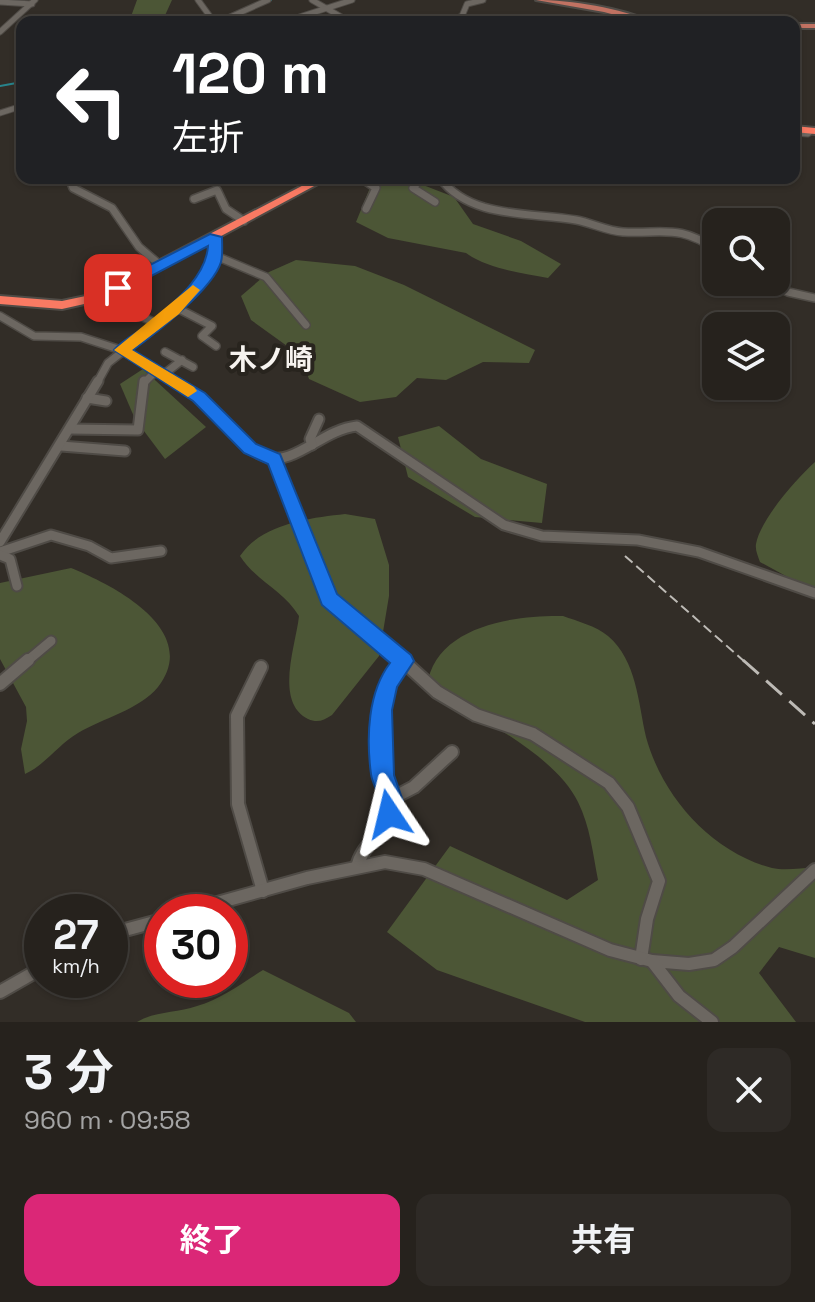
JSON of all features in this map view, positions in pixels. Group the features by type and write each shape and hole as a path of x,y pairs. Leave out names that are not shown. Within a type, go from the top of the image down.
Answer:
{"highway":[{"path":"0,300 69,304 98,297 313,184"}],"main road":[{"path":"539,0 626,16"}],"street":[{"path":"198,0 211,16"},
{"path":"230,16 268,0"},
{"path":"312,0 339,16"},
{"path":"303,16 352,0"},
{"path":"462,16 467,4 483,0"},
{"path":"0,2 34,2"},
{"path":"18,16 34,2"},
{"path":"0,32 16,18"},
{"path":"71,184 73,188 112,208 139,247 160,265"},
{"path":"366,209 376,188 370,184"},
{"path":"416,184 413,188 435,202"},
{"path":"443,184 474,204 540,217 580,220 621,232 688,231 702,240"},
{"path":"194,199 217,190 224,198 226,209 244,221"},
{"path":"0,542 61,446 108,363 177,308 214,263 215,237"},
{"path":"216,256 266,277 306,325"},
{"path":"790,292 815,298"},
{"path":"177,308 212,326 202,336 216,346"},
{"path":"129,311 158,324"},
{"path":"0,316 34,336 81,337 121,350 199,397 250,448 264,457 274,459 312,445 341,428 357,426 504,525 551,537 638,540 699,552 815,593"},
{"path":"165,352 193,367"},
{"path":"70,429 138,430 144,381 182,360"},
{"path":"87,398 106,401"},
{"path":"312,445 310,439 319,419"},
{"path":"61,446 125,451"},
{"path":"274,459 329,599 437,692 476,715 546,741 609,783 619,795 628,807 659,881 647,919 647,960 679,996 712,1022"},
{"path":"0,553 51,535 89,546 111,558 161,551"},
{"path":"0,553 10,559 17,586"},
{"path":"0,684 51,641"},
{"path":"357,867 360,852 389,814 391,799 382,775 382,710 387,683 403,661"},
{"path":"261,667 237,716 238,804 263,891"},
{"path":"391,799 414,787 452,752"},
{"path":"248,895 385,862 424,869 525,910 610,950 647,960 689,964 714,960 743,939 815,870"},
{"path":"0,992 24,978"}],"green space":[{"path":"137,0 172,0 165,16 131,16"},
{"path":"372,184 420,184 454,197 473,224 521,241 561,264 548,278 516,272 495,267 466,253 388,238 356,222"},
{"path":"296,260 355,266 404,285 535,350 529,363 483,362 446,380 417,378 396,397 360,402 309,379 301,356 251,320 241,296 269,272"},
{"path":"143,369 206,427 165,459 135,419 120,384"},
{"path":"439,426 481,459 547,484 542,523 475,517 408,477 398,437"},
{"path":"815,462 815,592 760,562 756,546 764,523 789,489"},
{"path":"345,514 375,519 389,565 389,596 379,656 332,715 314,721 298,711 289,687 299,616 286,599 253,572 240,556 260,536 287,524"},
{"path":"71,568 129,598 147,612 161,629 169,647 169,666 158,687 141,702 78,733 25,774 21,749 27,721 26,707 0,659 0,583"},
{"path":"563,616 603,632 625,657 635,683 646,737 654,759 664,780 692,819 729,849 750,860 777,869 815,867 815,958 779,947 759,973 796,1022 585,1022 437,970 387,932 450,846 567,900 598,880 585,821 567,784 532,751 427,687 433,666 444,650 460,637 500,622"},
{"path":"263,970 349,1013 356,1022 137,1022 216,998 248,998 248,979"}],"waterway":[{"path":"237,16 271,0"},
{"path":"0,86 16,83"}],"railway":[{"path":"625,556 745,662"},
{"path":"743,660 815,724"}],"slow traffic":[{"path":"188,391 121,350 174,311 193,290"}],"district":[{"name":"木ノ崎","path":"271,359"}],"route":[{"path":"118,288 215,237 214,263 192,291 174,311 121,350 199,397 250,448 274,459 329,599 403,661 387,683 383,696 382,775 392,801 389,814"}]}
